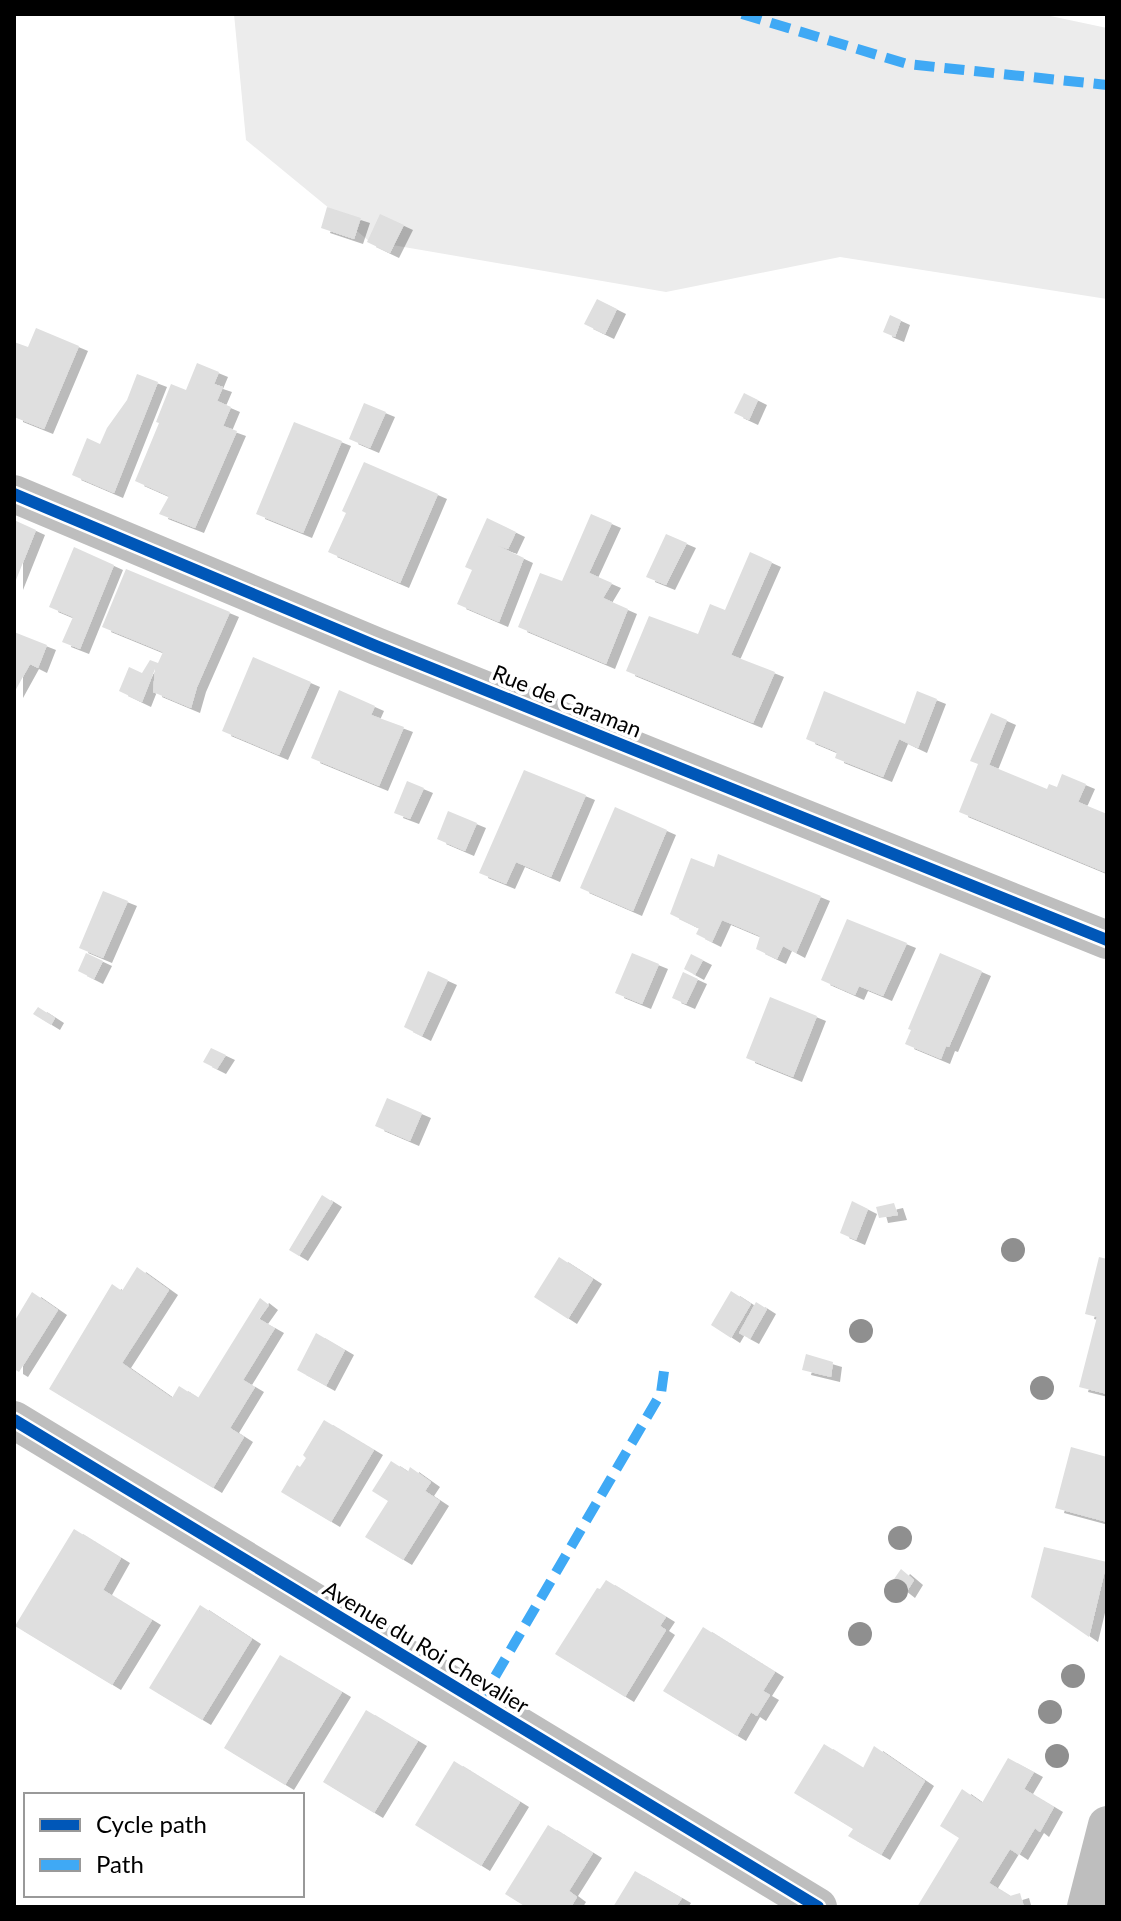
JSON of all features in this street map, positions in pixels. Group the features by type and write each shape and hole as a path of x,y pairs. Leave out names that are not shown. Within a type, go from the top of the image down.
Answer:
{"street":[{"name":"Rue de Caraman","path":"14,494 391,652 1107,940"},
{"name":"Avenue du Roi Chevalier","path":"14,1420 818,1907"},
{"path":"1086,1907 1107,1825"}],"shaded area":[{"path":"234,14 1041,14 1107,28 1107,299 840,257 666,292 369,241 246,140"}],"building":[{"path":"327,207 361,218 354,239 321,228"},
{"path":"380,214 404,225 390,253 367,242"},
{"path":"597,299 617,309 605,334 584,324"},
{"path":"890,315 901,320 895,337 883,332"},
{"path":"36,328 79,346 44,429 14,417 14,342 28,347"},
{"path":"197,363 219,372 214,384 223,387 217,401 231,407 223,426 237,431 195,528 159,514 169,496 135,481 171,384 186,390"},
{"path":"137,374 158,382 114,493 72,475 87,438 100,444 107,428 127,400"},
{"path":"744,393 758,400 749,420 734,413"},
{"path":"364,403 386,412 370,448 349,439"},
{"path":"294,422 342,441 303,533 256,514"},
{"path":"364,462 438,494 400,583 328,552"},
{"path":"591,514 612,523 589,573 612,583 603,598 628,609 606,664 518,627 540,573 562,581"},
{"path":"487,518 516,532 508,549 498,546 524,558 499,622 457,604 472,570 465,567"},
{"path":"14,520 36,530 14,585"},
{"path":"666,534 687,543 666,585 646,577"},
{"path":"74,547 114,565 80,649 62,642 73,617 49,607"},
{"path":"750,552 772,562 731,655 775,672 753,723 626,671 649,616 698,634 710,604 725,610"},
{"path":"126,569 230,612 191,708 153,692 155,669 142,702 119,691 129,667 142,673 150,660 158,663 163,652 102,627"},
{"path":"14,632 47,645 38,668 30,664 14,693"},
{"path":"253,657 311,682 279,755 222,731"},
{"path":"339,690 375,706 371,715 404,727 379,786 311,758"},
{"path":"824,691 905,724 917,691 937,699 918,748 899,739 883,777 835,758 837,752 806,739"},
{"path":"991,713 1007,720 989,765 1047,789 1049,784 1057,787 1062,774 1086,784 1078,802 1107,814 1107,873 959,812 978,764 970,761"},
{"path":"524,770 586,795 551,877 516,862 506,884 479,873"},
{"path":"407,781 424,788 410,819 394,813"},
{"path":"615,807 667,830 633,911 580,888"},
{"path":"448,811 477,823 465,851 437,839"},
{"path":"718,854 821,896 796,953 783,946 777,959 756,949 760,936 722,920 712,942 696,934 699,928 670,914 691,858 714,867"},
{"path":"103,891 128,901 103,958 79,948"},
{"path":"847,919 907,943 883,996 859,986 855,995 821,980"},
{"path":"86,953 103,961 94,979 78,971"},
{"path":"632,953 659,964 642,1004 615,993"},
{"path":"940,953 982,971 941,1059 905,1044 911,1030 908,1029"},
{"path":"691,954 703,960 695,975 684,969"},
{"path":"428,971 448,980 422,1036 404,1027"},
{"path":"683,972 698,979 686,1004 672,998"},
{"path":"770,997 817,1016 793,1077 746,1058"},
{"path":"38,1007 55,1018 51,1025 33,1014"},
{"path":"211,1048 226,1055 217,1069 203,1062"},
{"path":"387,1098 422,1113 410,1141 375,1126"},
{"path":"322,1195 333,1202 299,1256 289,1250"},
{"path":"852,1201 868,1209 856,1240 840,1233"},
{"path":"894,1203 898,1215 879,1218 876,1207"},
{"path":"559,1257 593,1279 568,1319 534,1297"},
{"path":"1099,1257 1107,1259 1107,1394 1079,1387 1097,1317 1085,1314"},
{"path":"137,1267 169,1290 122,1363 172,1398 179,1386 198,1398 260,1298 269,1305 259,1319 275,1328 243,1380 255,1387 230,1428 244,1437 213,1488 49,1389 112,1284 122,1291"},
{"path":"731,1291 751,1304 731,1338 711,1325"},
{"path":"32,1292 58,1310 19,1372 14,1369 14,1322"},
{"path":"756,1302 767,1309 750,1339 739,1333"},
{"path":"316,1333 345,1350 326,1386 297,1370"},
{"path":"806,1354 833,1362 831,1377 802,1370"},
{"path":"324,1420 374,1450 331,1522 281,1492 297,1465 300,1467 306,1458 303,1455"},
{"path":"1071,1447 1107,1457 1107,1522 1055,1508"},
{"path":"391,1461 408,1472 410,1467 431,1482 425,1491 440,1501 403,1560 365,1537 388,1501 372,1491"},
{"path":"74,1529 121,1558 103,1590 152,1620 112,1685 15,1626"},
{"path":"1044,1547 1107,1562 1089,1637 1031,1597"},
{"path":"901,1569 914,1580 906,1593 892,1582"},
{"path":"606,1580 666,1617 660,1626 666,1630 625,1697 555,1654 597,1588 600,1589"},
{"path":"200,1605 252,1639 202,1720 149,1688"},
{"path":"703,1627 775,1672 763,1691 770,1695 757,1716 751,1712 737,1736 663,1691"},
{"path":"280,1655 342,1692 285,1785 224,1748"},
{"path":"366,1710 418,1741 374,1813 323,1782"},
{"path":"824,1744 863,1768 874,1746 925,1781 881,1855 848,1836 853,1829 794,1793"},
{"path":"1008,1758 1034,1772 1024,1789 1054,1807 1040,1832 1035,1828 1019,1855 1010,1849 989,1883 1010,1896 1020,1893 1024,1907 917,1907 959,1838 940,1826 962,1789 982,1803"},
{"path":"454,1761 520,1802 481,1866 415,1825"},
{"path":"548,1825 593,1853 569,1891 577,1897 571,1907 526,1907 505,1894"},
{"path":"635,1871 682,1898 676,1907 613,1907"}],"marked path":[{"path":"742,14 907,64 1107,85"},
{"path":"480,1702 661,1393 665,1364"}],"cycle path":[{"path":"14,494 376,646 1107,940"},
{"path":"14,1420 818,1907"}]}
